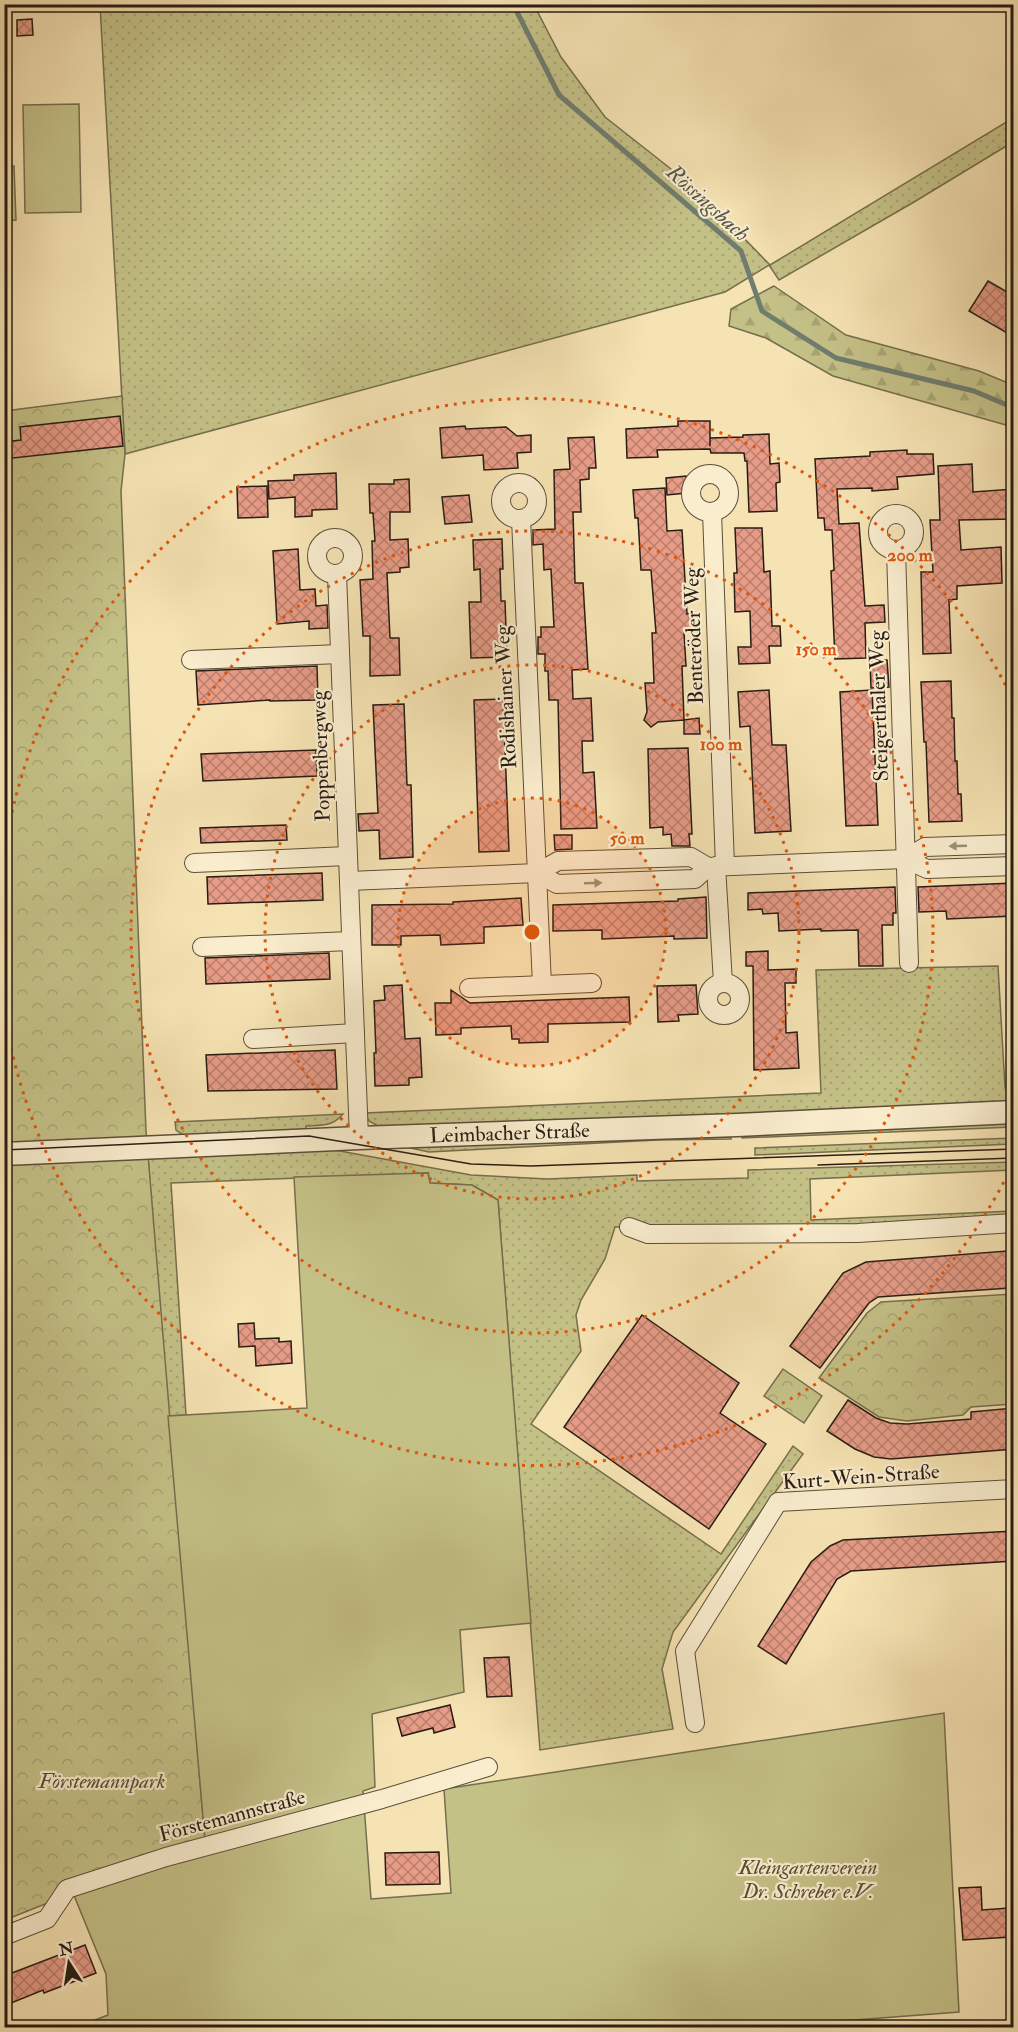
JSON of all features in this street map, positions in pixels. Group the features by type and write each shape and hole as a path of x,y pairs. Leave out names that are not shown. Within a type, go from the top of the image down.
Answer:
{"street":[{"name":"Benteröder Weg","path":"711,513 716,866 723,983"},
{"name":"Rodishainer Weg","path":"521,519 543,985"},
{"name":"Steigerthaler Weg","path":"896,550 909,963"},
{"name":"Poppenbergweg","path":"337,574 359,1138"},
{"path":"191,660 340,654"},
{"path":"905,859 925,847 1014,844"},
{"path":"194,863 347,856"},
{"path":"349,881 537,873 558,861 692,857 716,866 905,859 927,869 1014,866"},
{"path":"202,947 351,941"},
{"path":"469,988 592,983"},
{"path":"253,1039 354,1033"},
{"name":"Leimbacher Straße","path":"4,1154 1014,1112"},
{"path":"628,1227 648,1234 858,1233 1014,1223"},
{"name":"Kurt-Wein-Straße","path":"695,1723 685,1651 778,1502 1014,1489"},
{"name":"Förstemannstraße","path":"4,1936 47,1919 67,1889 166,1857 382,1799 488,1767"}],"green space":[{"path":"100,5 534,5 561,57 605,117 671,169 770,265 1013,118 1013,142 779,280 769,265 725,292 125,454"},
{"path":"79,104 81,212 25,213 23,105"},
{"path":"5,166 14,166 16,220 5,221"},
{"path":"774,286 846,335 979,371 1013,385 1013,427 833,376 766,338 729,326 731,309"},
{"name":"Förstemannpark","path":"122,396 125,454 121,491 146,1131 206,1852 73,1893 5,1920 5,411"},
{"path":"998,966 1005,1087 1013,1087 1013,1104 380,1127 369,1121 365,1113 821,1093 816,970"},
{"path":"343,1114 331,1123 306,1126 306,1132 185,1136 176,1130 175,1122"},
{"path":"1013,1120 1013,1127 742,1138 742,1136"},
{"path":"731,1137 731,1139 658,1140 429,1152 392,1144"},
{"path":"1013,1138 1013,1144 755,1155 755,1148"},
{"path":"329,1149 471,1175 548,1179 637,1175 637,1181 748,1178 748,1170 1013,1162 1013,1170 810,1179 811,1220 1013,1211 1013,1216 811,1227 615,1227 605,1259 581,1300 576,1315 581,1351 531,1424 721,1554 793,1446 803,1454 673,1632 662,1669 673,1729 540,1750 498,1200 472,1185 430,1183 428,1173 171,1183 186,1415 168,1416 148,1157"},
{"name":"Kleingartenverein Dr. Schreber e.V.","path":"428,1173 430,1183 472,1185 498,1200 531,1623 460,1630 464,1692 372,1714 375,1787 363,1791 371,1899 451,1893 444,1789 944,1713 959,2012 790,2025 790,2028 77,2027 108,2015 106,1974 73,1893 206,1852 168,1416 307,1408 294,1177"},
{"path":"1013,1294 1013,1404 971,1407 963,1415 907,1421 879,1417 819,1378 867,1313 881,1302"},
{"path":"783,1369 822,1396 804,1423 764,1396"}],"building":[{"path":"32,19 33,35 17,36 17,20"},
{"path":"988,281 1014,296 1014,337 969,311"},
{"path":"120,416 123,446 4,459 4,442 21,440 20,427"},
{"path":"678,421 710,421 710,438 769,434 770,464 779,463 780,482 776,483 777,511 749,512 747,461 745,461 744,453 711,453 710,449 657,450 658,457 627,458 626,429 678,426"},
{"path":"465,426 466,429 506,427 517,436 531,435 531,452 517,453 518,468 484,470 483,455 442,458 440,428"},
{"path":"594,437 596,468 589,468 589,479 580,480 581,512 573,512 575,583 583,583 588,669 572,670 573,699 591,698 593,741 582,741 583,773 594,772 597,828 561,829 558,700 549,700 545,654 538,654 538,637 541,637 541,627 554,627 551,569 544,570 543,544 533,545 533,530 555,529 554,470 570,469 568,438"},
{"path":"907,450 907,454 933,454 934,474 897,477 898,489 872,491 872,488 837,489 839,524 859,523 865,606 884,605 885,622 865,623 866,658 835,659 831,571 834,570 832,530 825,530 824,518 818,518 815,459 870,456 870,452"},
{"path":"972,464 973,492 1014,489 1014,519 959,520 961,550 1001,547 1002,583 957,586 957,599 949,600 951,653 923,654 921,572 933,572 930,520 940,520 938,466"},
{"path":"336,473 337,509 312,510 312,516 295,517 295,497 269,499 268,481 294,480 294,475"},
{"path":"686,476 687,493 667,495 666,478"},
{"path":"409,479 410,512 390,512 390,540 408,539 409,567 400,568 400,572 387,573 390,638 399,638 400,675 370,676 370,636 363,636 360,580 373,579 372,541 375,541 373,513 370,513 369,484 394,484 394,480"},
{"path":"267,486 268,517 238,518 237,487"},
{"path":"665,488 667,531 682,530 687,614 694,613 695,632 684,632 686,666 682,666 684,720 658,722 651,727 644,720 647,712 645,683 654,683 652,633 656,633 651,570 641,570 638,518 635,518 633,490"},
{"path":"469,495 472,522 445,524 442,497"},
{"path":"735,528 762,528 764,572 770,571 772,626 780,626 781,646 769,646 770,663 739,664 738,647 751,647 750,611 735,612 734,573 737,573"},
{"path":"502,539 501,601 505,601 507,657 471,658 469,602 481,602 480,569 474,570 473,540"},
{"path":"298,549 300,590 315,589 316,606 327,605 328,628 309,629 309,621 277,624 273,551"},
{"path":"887,660 889,687 871,688 870,661"},
{"path":"317,666 318,700 270,700 198,705 196,671"},
{"path":"951,681 955,761 957,761 958,794 961,794 962,821 929,822 921,682"},
{"path":"769,690 772,745 786,745 791,831 755,833 750,726 740,727 738,692"},
{"path":"872,690 878,825 846,826 840,692"},
{"path":"503,699 509,851 479,852 474,700"},
{"path":"404,704 407,785 411,785 413,857 380,859 379,830 359,831 358,814 378,813 373,705"},
{"path":"699,718 700,734 684,734 684,720"},
{"path":"688,748 692,834 689,834 690,846 672,846 671,834 663,835 663,827 650,828 648,749"},
{"path":"316,750 317,776 203,781 201,754"},
{"path":"286,825 287,840 201,843 200,828"},
{"path":"554,835 572,835 572,849 555,850"},
{"path":"322,873 323,900 208,904 207,877"},
{"path":"1014,883 1014,916 947,919 946,911 919,912 918,887"},
{"path":"895,887 896,913 893,913 893,925 882,925 883,966 859,966 858,930 779,931 778,913 763,914 762,909 748,910 748,893"},
{"path":"706,897 707,938 674,939 674,936 602,939 602,930 553,931 553,905 678,901 678,899"},
{"path":"521,898 523,925 484,927 484,943 441,945 440,935 401,936 401,945 372,945 372,905 453,904 453,902"},
{"path":"768,951 768,970 796,969 796,983 785,983 786,1033 797,1032 799,1068 754,1070 753,966 746,966 746,952"},
{"path":"329,953 330,979 206,984 205,958"},
{"path":"402,985 405,1039 420,1038 422,1077 409,1078 409,1085 375,1086 374,1001 385,1000 384,986"},
{"path":"696,985 698,1014 678,1015 679,1021 658,1022 657,986"},
{"path":"451,990 470,1003 629,997 630,1022 548,1024 548,1042 519,1043 519,1039 512,1039 511,1026 461,1028 461,1034 436,1035 435,1003 451,1003"},
{"path":"335,1050 337,1089 208,1091 206,1055"},
{"path":"1007,1251 1010,1288 878,1297 869,1303 820,1368 790,1346 843,1273 866,1262"},
{"path":"642,1315 739,1383 720,1413 766,1444 709,1529 564,1427"},
{"path":"254,1323 255,1339 279,1338 279,1342 291,1341 292,1363 256,1366 255,1346 239,1347 238,1324"},
{"path":"848,1400 876,1418 890,1423 907,1424 971,1419 971,1412 1014,1408 1014,1449 891,1459 874,1457 855,1449 827,1431"},
{"path":"1014,1531 1014,1561 851,1571 837,1579 786,1664 758,1646 811,1562 830,1546 843,1540"},
{"path":"509,1657 512,1696 487,1697 484,1658"},
{"path":"450,1705 455,1727 434,1733 433,1728 402,1736 397,1718"},
{"path":"439,1852 440,1884 386,1885 385,1853"},
{"path":"981,1887 982,1910 1009,1908 1011,1937 963,1940 959,1888"},
{"path":"85,1945 96,1973 44,1993 43,1990 4,2006 4,1976"}],"waterway":[{"name":"Rössingsbach","path":"513,4 559,95 741,251 762,311 836,358 974,391 1014,408"}],"tram line":[{"path":"4,1150 309,1136 471,1164 531,1166 1014,1149"},
{"path":"818,1165 1014,1158"}]}
